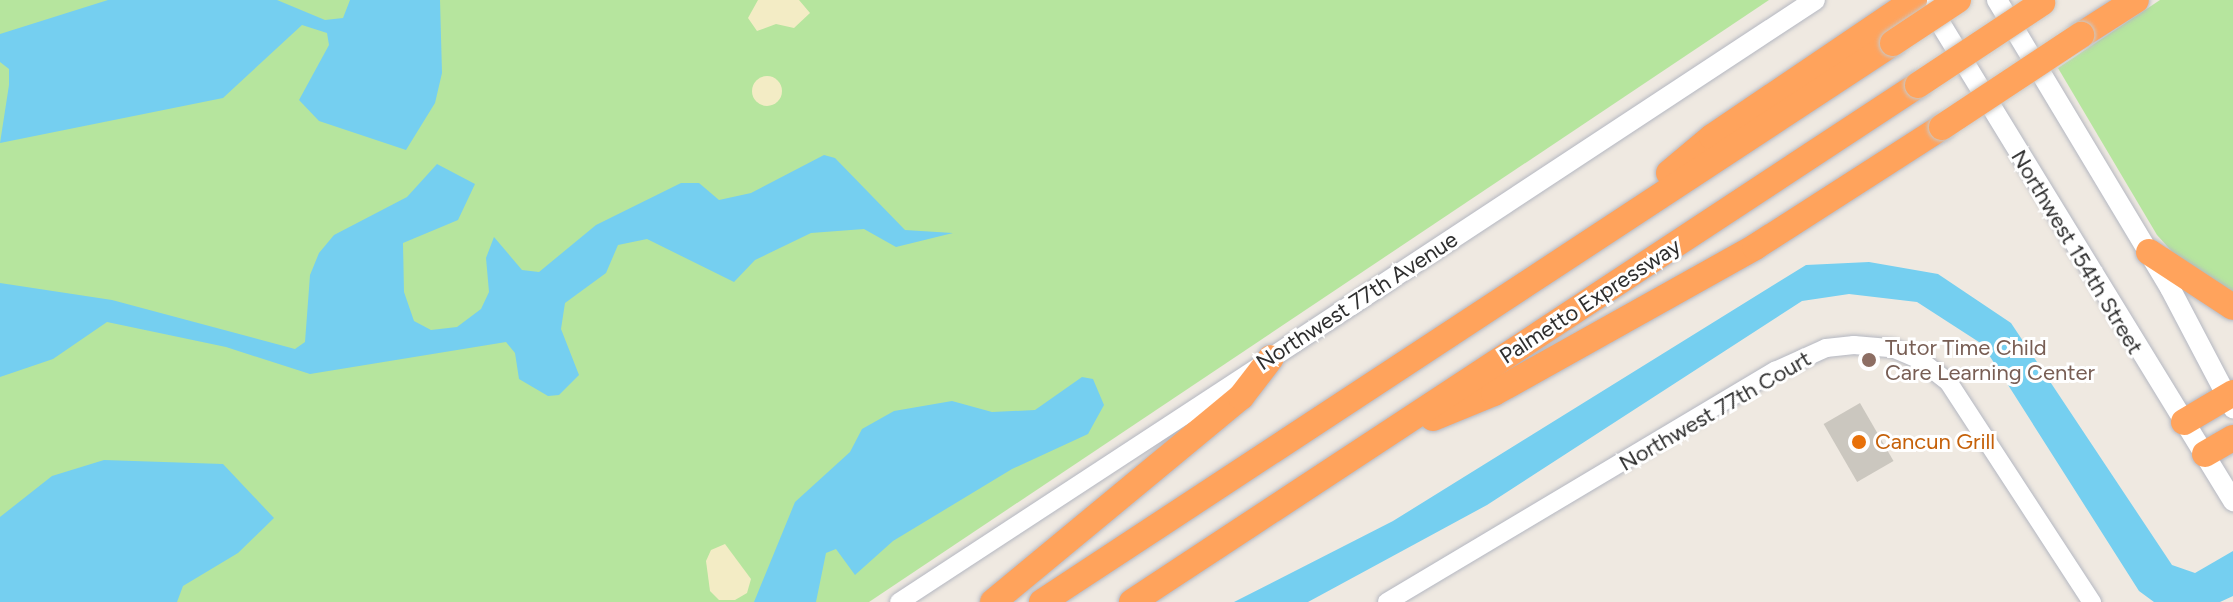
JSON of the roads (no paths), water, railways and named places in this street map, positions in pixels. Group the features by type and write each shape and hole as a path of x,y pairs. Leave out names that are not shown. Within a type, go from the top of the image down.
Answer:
{"highway":[{"path":"1886,33 1914,0"},
{"path":"1042,602 1581,248 1886,33 1958,0"},
{"path":"1374,443 1494,393 1755,247 2136,0"},
{"name":"Palmetto Expressway","path":"1132,602 2045,2"},
{"path":"2149,252 2233,307"},
{"path":"993,602 1241,397 1271,358"},
{"path":"2184,422 2231,399"},
{"path":"2205,454 2233,438"}],"main road":[{"name":"Northwest 77th Avenue","path":"1271,358 1815,0"},
{"name":"Northwest 154th Street","path":"1926,0 2233,501"},
{"path":"1997,0 2149,252 2231,399"}],"street":[{"name":"Northwest 77th Court","path":"1387,602 1775,371 1826,348 1854,345 1892,348 1920,360 1949,383 2092,602"},
{"name":"Northwest 77th Avenue","path":"899,602 1271,358"}],"water":[{"path":"108,0 277,0 325,20 343,18 350,0 440,0 442,73 435,103 406,150 319,121 299,100 329,45 327,33 302,25 223,98 0,143 9,69 0,62 0,34"},
{"path":"824,155 835,158 905,230 953,233 896,247 864,229 811,233 755,260 734,282 647,239 618,245 606,273 565,303 561,329 579,375 559,395 548,396 519,379 515,353 506,342 310,374 226,347 107,322 53,359 0,377 0,283 112,300 295,349 305,342 310,275 319,253 334,235 407,197 437,164 475,184 458,220 403,243 404,292 414,321 431,330 457,327 481,309 489,292 486,258 494,237 522,270 539,272 596,225 681,183 699,183 719,200 751,193"},
{"path":"1869,262 1938,274 2011,323 2172,565 2195,573 2233,551 2233,596 2220,602 2154,602 2139,591 1982,344 1917,302 1849,294 1802,301 1487,505 1308,602 1234,602 1393,521 1806,265"},
{"path":"1082,377 1093,379 1104,405 1088,434 1012,469 893,541 855,575 836,549 826,553 816,602 754,602 795,502 850,452 862,429 894,411 952,401 992,412 1035,410"},
{"path":"104,460 223,464 274,518 238,553 183,586 177,602 0,602 0,517 52,476"}],"place":[{"name":"Tutor Time Child Care Learning Center","path":"1869,360"},
{"name":"Cancun Grill","path":"1859,442"}]}
